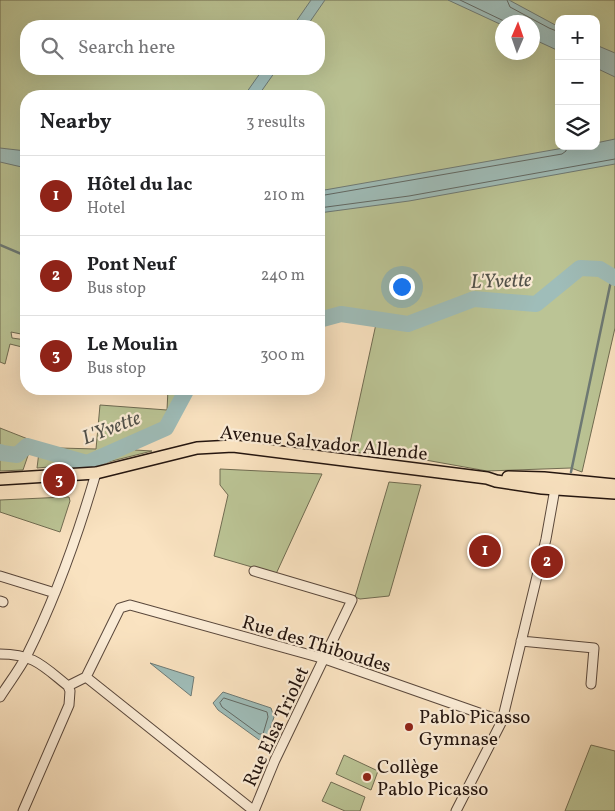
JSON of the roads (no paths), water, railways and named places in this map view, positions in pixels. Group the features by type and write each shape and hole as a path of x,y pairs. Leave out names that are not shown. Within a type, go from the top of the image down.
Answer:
{"main road":[{"name":"Avenue Salvador Allende","path":"0,479 96,473 198,448 233,446 487,478 496,481 556,484 615,493"},
{"path":"556,484 615,486"}],"street":[{"path":"0,697 26,657 55,593 96,473"},
{"path":"456,811 502,721 546,539 556,484"},
{"name":"Rue Elsa Triolet","path":"254,571 352,600 275,760 254,811"},
{"path":"1,579 55,593"},
{"name":"Rue des Thiboudes","path":"86,677 120,608 130,605 325,659 502,721"},
{"path":"521,641 594,648 591,684"},
{"path":"0,654 12,654 35,660 68,686 70,691 69,705 23,811"},
{"path":"68,686 86,677 254,811"}],"water":[{"path":"311,0 325,0 311,20 297,20"},
{"path":"448,0 509,0 537,15 495,15 495,22"},
{"path":"540,17 555,25 555,49 540,42"},
{"path":"600,47 615,53 615,77 600,70"},
{"path":"259,75 273,75 262,90 248,90"},
{"path":"615,139 615,164 409,201 325,212 325,190 555,150 600,150 600,142"},
{"path":"0,148 20,150 20,167 0,162"},
{"path":"150,663 194,677 191,696"},
{"path":"223,692 271,708 274,717 266,742 262,742 218,710 213,703"}],"waterway":[{"path":"0,245 20,253"},
{"name":"L'Yvette","path":"325,318 341,314 408,324 474,299 536,304 580,268 600,269 615,278"},
{"path":"571,472 612,276"},
{"name":"L'Yvette","path":"0,452 17,455 27,446 87,463 166,428 184,395"}],"place":[{"name":"Le Moulin","path":"59,480"},
{"name":"Hôtel du lac","path":"485,551"},
{"name":"Pont Neuf","path":"547,562"},
{"name":"Pablo Picasso Gymnase","path":"409,727"},
{"name":"Collège Pablo Picasso","path":"367,777"}]}
